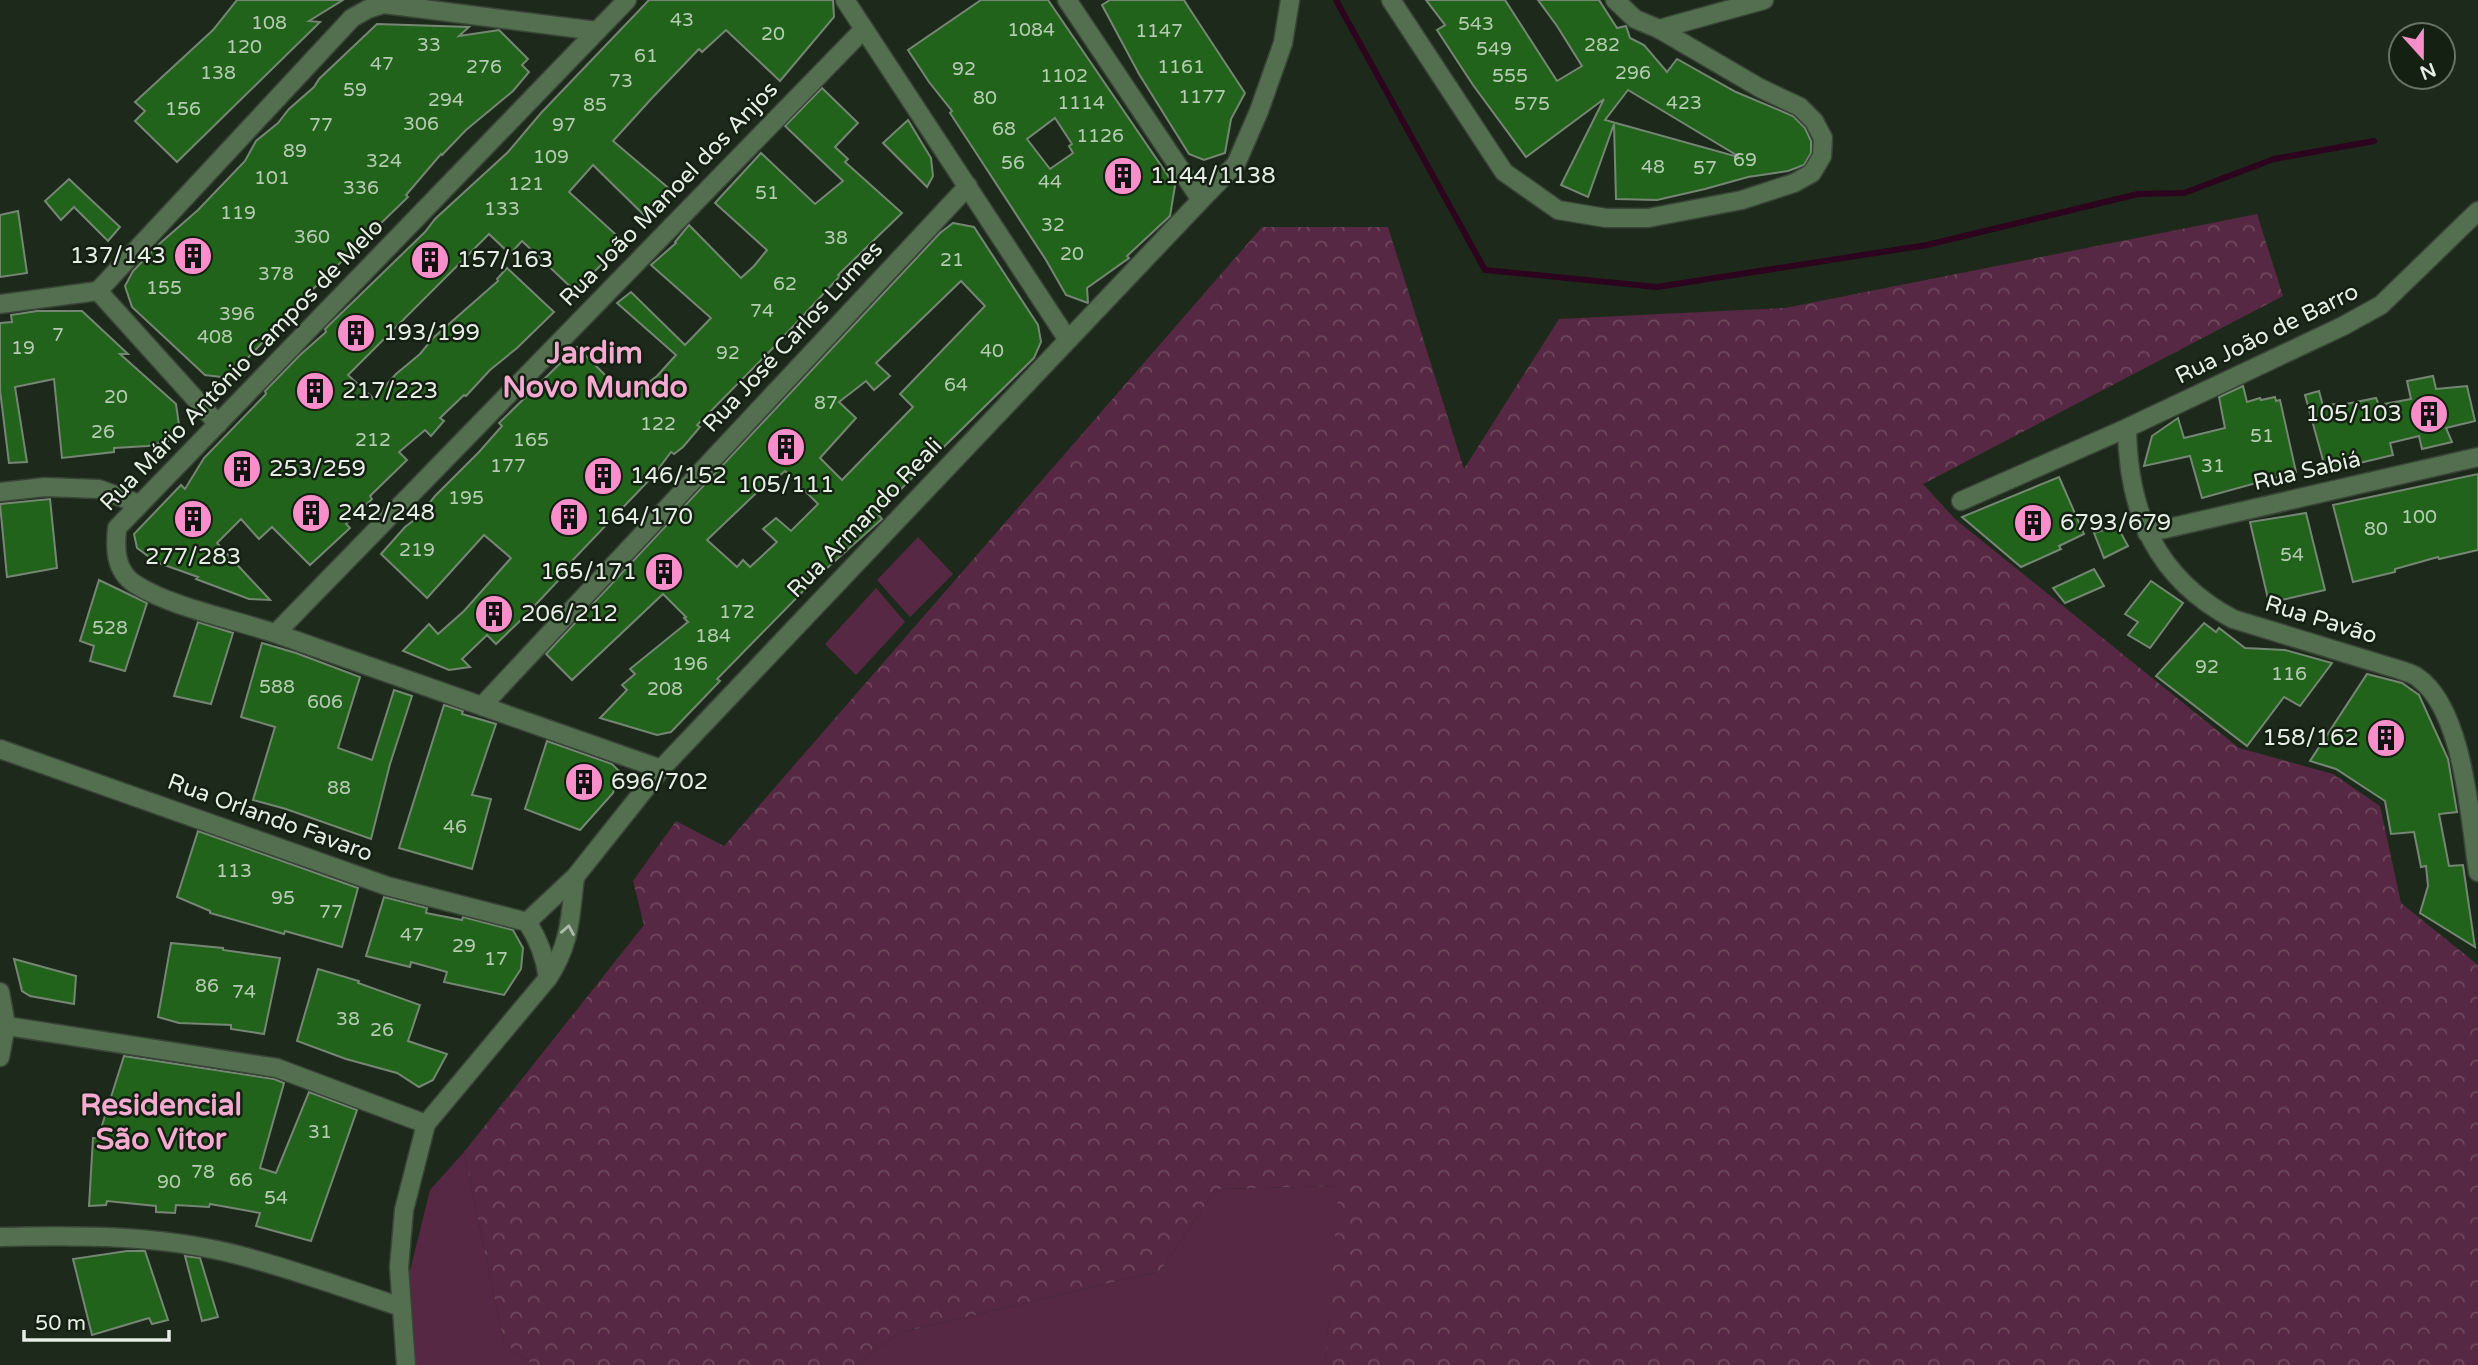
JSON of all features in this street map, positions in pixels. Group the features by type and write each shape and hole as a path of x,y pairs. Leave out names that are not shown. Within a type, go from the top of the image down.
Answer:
{"street":[{"name":"Rua Mário Antônio Campos de Melo","path":"627,0 139,504 117,528 114,551 121,569 134,583 164,598 276,633 661,769"},
{"path":"845,0 1069,340"},
{"path":"1067,0 1201,200"},
{"name":"Rua Armando Reali","path":"527,922 575,877 661,769 1236,164 1259,111 1283,43 1290,0"},
{"path":"1391,0 1504,172 1558,210 1606,218 1648,219 1742,200 1794,183 1812,173 1822,156 1823,138 1815,121 1800,107 1760,88 1659,29 1635,19 1615,0"},
{"path":"1659,29 1764,0"},
{"path":"0,304 97,291 352,18 368,9 384,4 597,31"},
{"name":"Rua João Manoel dos Anjos","path":"276,633 864,29"},
{"name":"Rua José Carlos Lumes","path":"482,706 968,186"},
{"name":"Rua João de Barro","path":"1961,501 2127,428 2343,326 2381,305 2478,211"},
{"path":"97,291 218,424"},
{"name":"Rua Pavão","path":"2127,428 2128,460 2133,489 2147,533 2170,570 2187,589 2208,606 2233,619 2397,668 2417,677 2433,694 2448,719 2461,756 2478,872"},
{"name":"Rua Sabiá","path":"2147,533 2478,457"},
{"path":"0,492 45,487 99,489 139,504"},
{"name":"Rua Orlando Favaro","path":"0,749 387,886 527,922"},
{"path":"406,1365 399,1268 404,1210 426,1124 548,978 562,957 575,877"},
{"path":"527,922 545,956 548,978"},
{"path":"0,992 3,1025 0,1057"},
{"path":"3,1025 277,1068 426,1124"},
{"path":"0,1237 65,1235 167,1241 238,1255 401,1307"}],"green space":[{"path":"2257,214 2283,296 1923,484 1955,519 2239,748 2333,774 2380,806 2401,903 2478,965 2478,1365 1325,1365 1339,1186 1216,1189 1160,1271 899,1333 855,1365 534,1365 504,1343 464,1152 644,925 633,881 676,821 724,846 1262,227 1388,227 1464,469 1559,319 1785,308"},
{"path":"918,537 953,574 910,617 877,580"},
{"path":"876,588 905,622 856,675 825,644"},
{"path":"464,1152 504,1343 534,1365 416,1365 401,1307 430,1190"},
{"path":"1340,1186 1325,1365 855,1365 899,1333 1160,1271 1216,1189"}],"building":[{"path":"237,0 343,0 309,21 320,22 177,162 135,121 145,111 135,102 213,30"},
{"path":"649,0 833,0 834,17 780,81 726,30 702,52 699,49 652,98 613,141 672,191 646,217 593,165 569,192 624,242 575,291 522,241 510,254 489,234 348,375 374,399 433,338 498,281 507,268 554,312 440,418 444,421 431,436 425,430 399,452 407,460 346,524 350,528 310,565 272,527 259,539 241,519 217,543 270,600 249,599 196,579 198,577 156,562 137,548 134,534 181,485 185,489 204,458 266,394 265,391 435,219 508,152 541,113"},
{"path":"981,0 1048,0 1175,186 1170,216 1127,256 1129,258 1087,288 1088,303 1066,295 950,113 952,111 908,50","holes":["1055,118 1072,144 1069,146 1073,153 1050,169 1027,139"]},
{"path":"1110,0 1184,0 1245,93 1231,119 1225,153 1204,160 1189,154 1139,74 1102,5"},
{"path":"1426,0 1505,0 1557,81 1582,66 1538,0 1599,0 1617,28 1626,26 1630,38 1644,45 1667,72 1677,59 1736,92 1793,116 1805,128 1811,141 1811,153 1804,165 1788,171 1748,177 1657,200 1616,199 1614,124 1588,197 1561,185 1604,99 1526,157 1437,30 1445,25","holes":["1628,90 1738,157 1605,120"]},
{"path":"377,24 469,27 459,36 499,30 528,59 522,65 529,72 513,91 441,154 406,195 408,197 308,294 229,378 205,375 132,307 125,286 133,271 245,161 256,141 278,123 319,79"},
{"path":"822,88 858,123 835,147 848,159 845,162 902,213 838,275 840,276 772,349 697,425 700,427 683,447 674,454 671,452 653,476 568,565 571,567 524,617 496,644 487,635 462,659 470,667 449,670 403,651 429,624 438,634 464,611 511,558 484,535 427,598 381,554 479,452 502,426 499,423 577,347 628,398 657,376 676,355 617,303 631,292 685,345 711,318 651,265 676,243 689,225 741,278 754,266 767,250 715,203 761,153 815,204 843,181 785,126"},
{"path":"908,120 931,158 933,176 927,187 883,143"},
{"path":"69,179 120,227 108,241 74,207 61,220 45,201"},
{"path":"18,211 27,273 0,277 0,215"},
{"path":"953,223 974,227 1038,325 1041,342 1034,358 901,489 878,514 882,519 816,578 717,679 720,681 671,732 657,735 600,718 627,690 622,685 635,674 630,669 688,622 684,618 686,617 663,594 572,680 546,654 940,233","holes":["961,281 985,306 900,394 913,407 842,480 820,458 856,418 839,402 866,381 874,390 890,376 876,363","785,471 818,504 791,531 776,518 763,529 777,542 750,567 743,560 737,567 707,540 770,480 772,482"]},
{"path":"37,311 82,311 128,354 120,354 176,404 179,425 168,441 148,446 114,448 114,452 62,458 54,379 15,387 27,462 9,463 0,390 0,323 12,322 11,315"},
{"path":"2433,376 2436,389 2467,386 2475,421 2446,428 2452,442 2422,449 2419,436 2390,443 2393,455 2326,471 2305,395 2319,391 2323,406 2376,398 2379,405 2411,399 2407,381"},
{"path":"2243,386 2247,402 2275,397 2276,401 2280,400 2296,472 2202,498 2190,456 2144,466 2152,436 2178,418 2184,438 2225,428 2219,397"},
{"path":"2478,474 2478,550 2439,559 2438,557 2395,569 2395,572 2353,582 2333,505"},
{"path":"2059,477 2084,534 2059,546 2061,549 2021,567 1962,517"},
{"path":"50,499 57,568 7,577 0,504"},
{"path":"2306,513 2325,590 2269,603 2250,522"},
{"path":"2117,526 2128,546 2104,558 2094,533"},
{"path":"2094,569 2104,586 2065,603 2053,588"},
{"path":"99,580 147,603 125,671 90,661 94,646 80,641"},
{"path":"2151,581 2183,603 2150,648 2128,635 2138,622 2125,614"},
{"path":"198,622 233,633 211,704 174,696"},
{"path":"2204,623 2216,632 2219,628 2245,648 2285,650 2332,663 2300,706 2284,697 2247,746 2156,676"},
{"path":"262,643 360,677 338,748 372,760 394,690 412,696 390,764 371,839 253,800 275,727 241,717"},
{"path":"2367,674 2402,683 2419,695 2448,759 2457,812 2439,814 2449,866 2463,865 2475,947 2420,913 2428,886 2426,866 2421,867 2414,832 2391,834 2385,801 2336,769 2310,761"},
{"path":"444,705 463,711 462,714 496,724 472,795 491,799 472,869 399,848"},
{"name":"696/702","path":"547,741 612,764 619,771 613,793 580,830 525,809"},
{"path":"198,831 358,888 342,947 210,913 177,897"},
{"path":"384,897 427,908 426,913 462,920 463,917 513,930 523,948 521,969 504,995 444,982 447,972 411,962 410,967 366,956"},
{"path":"171,943 223,948 280,958 264,1034 231,1029 231,1025 179,1023 158,1017"},
{"path":"14,959 76,976 74,1004 30,996 22,991"},
{"path":"318,969 359,981 358,983 420,1005 408,1041 447,1054 433,1080 419,1087 397,1073 346,1059 297,1041"},
{"path":"124,1056 274,1079 284,1083 260,1168 276,1173 309,1092 357,1110 311,1241 256,1226 260,1213 210,1204 209,1207 176,1205 175,1213 156,1212 156,1206 107,1201 106,1205 89,1206 93,1138 98,1138"},
{"path":"145,1251 168,1320 152,1324 149,1318 92,1335 73,1259"},
{"path":"185,1256 200,1258 218,1317 202,1321"}],"waterway":[{"path":"1336,0 1485,270 1657,287 1927,245 2138,194 2184,193 2274,159 2374,141"}],"place":[{"name":"1144/1138","path":"1123,176"},
{"name":"137/143","path":"193,256"},
{"name":"157/163","path":"430,260"},
{"name":"193/199","path":"356,333"},
{"name":"217/223","path":"315,391"},
{"name":"105/103","path":"2429,414"},
{"name":"105/111","path":"786,447"},
{"name":"253/259","path":"242,469"},
{"name":"146/152","path":"603,476"},
{"name":"242/248","path":"311,513"},
{"name":"164/170","path":"569,517"},
{"name":"277/283","path":"193,519"},
{"name":"6793/679","path":"2033,523"},
{"name":"165/171","path":"664,572"},
{"name":"206/212","path":"494,614"},
{"name":"158/162","path":"2386,738"},
{"name":"696/702","path":"584,782"}],"district":[{"name":"Jardim Novo Mundo","path":"595,370"},
{"name":"Residencial São Vitor","path":"161,1122"}]}
